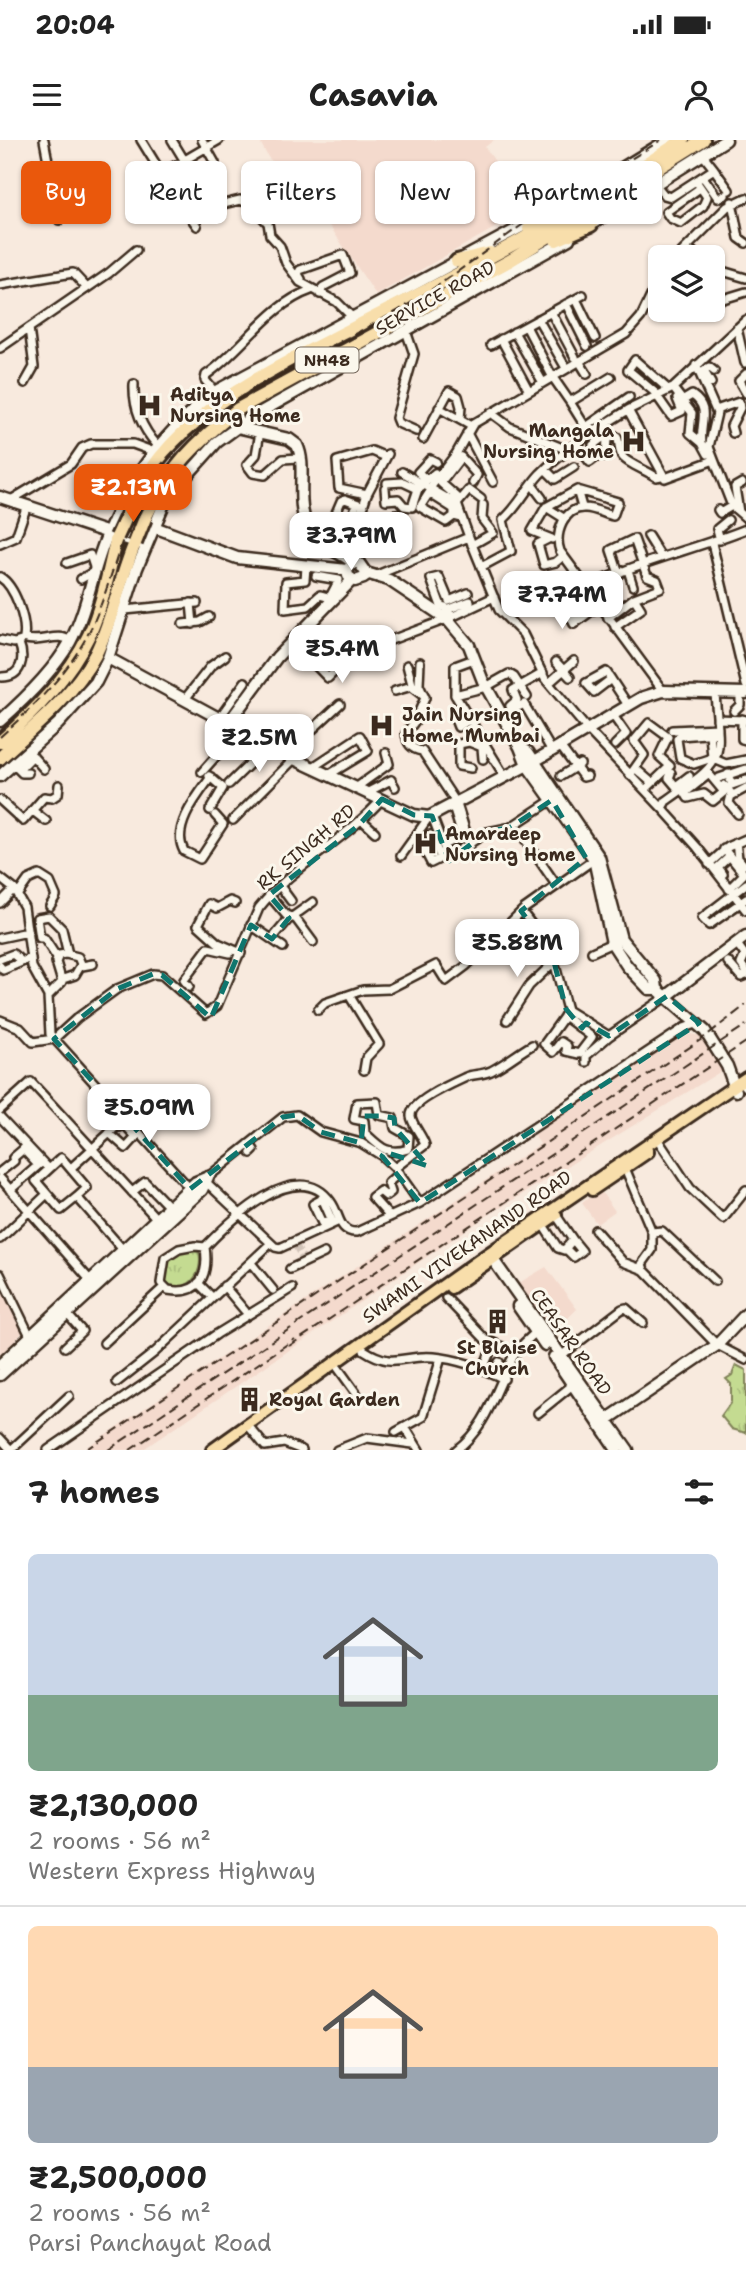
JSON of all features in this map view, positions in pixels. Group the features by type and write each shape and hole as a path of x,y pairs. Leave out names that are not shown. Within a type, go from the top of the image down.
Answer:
{"highway":[{"name":"NH48","path":"656,161 683,140"},
{"name":"NH48","path":"662,164 703,140"},
{"path":"501,245 531,224"},
{"name":"NH48","path":"0,742 31,713 77,657 97,613 113,534 123,512 165,453 209,410 271,370 544,224"},
{"path":"457,261 501,245 591,225"},
{"name":"NH48","path":"0,758 51,712 75,685 95,654 150,522 162,484 200,439 238,409 501,245"},
{"path":"70,641 77,657"},
{"path":"22,702 31,713"}],"main road":[{"name":"SWAMI VIVEKANAND ROAD","path":"488,1258 558,1219 625,1168 741,1087 746,1078"},
{"name":"SWAMI VIVEKANAND ROAD","path":"212,1450 338,1368 488,1258 741,1087"},
{"name":"SWAMI VIVEKANAND ROAD","path":"224,1450 245,1430 442,1294"}],"street":[{"path":"44,140 48,161"},
{"path":"141,140 153,161"},
{"path":"172,140 184,160 204,144 219,140"},
{"path":"633,161 668,140"},
{"name":"SERVICE ROAD","path":"662,181 726,140"},
{"path":"204,144 214,161"},
{"path":"662,192 671,197 700,182 710,186 718,198 727,193 704,155"},
{"path":"700,182 707,197 703,206 681,223 670,218 666,212 714,169"},
{"path":"687,245 733,202 746,198"},
{"path":"227,203 240,200 250,204 266,220 270,235 280,246 296,277 311,290"},
{"path":"733,202 739,238 746,243"},
{"name":"SERVICE ROAD","path":"150,522 178,484 217,442 237,427 504,278 591,225"},
{"path":"0,348 87,288 136,250"},
{"path":"215,392 205,380 206,375 242,346 268,317 300,293 321,291 350,273 343,255 299,272 305,285 321,291 352,317"},
{"path":"224,720 277,657 325,609 340,580 314,572 237,558 123,512 155,448 191,411 215,392 457,261"},
{"path":"0,285 73,272 87,288"},
{"path":"725,272 746,278"},
{"path":"725,298 746,292"},
{"path":"491,345 580,297 595,338"},
{"path":"422,484 456,454 469,429 577,359 626,334 641,317 648,299"},
{"path":"566,304 587,346"},
{"path":"551,312 587,374"},
{"path":"538,319 566,368"},
{"path":"608,415 628,411 671,389 735,333 746,320"},
{"path":"526,326 552,376 588,431"},
{"path":"25,383 34,367 29,328"},
{"path":"406,331 414,354 396,418 398,423 416,431"},
{"path":"514,332 542,381"},
{"path":"735,333 745,363"},
{"path":"501,339 528,389"},
{"path":"671,389 681,413 669,416 657,396 628,370 634,360 638,360 671,389 692,413 691,433 702,443 740,511"},
{"path":"696,365 702,373 716,411 709,447 712,461"},
{"path":"702,373 709,367 714,371"},
{"path":"746,374 739,381 746,393"},
{"path":"570,402 611,376"},
{"path":"134,384 133,400 155,448"},
{"path":"423,439 448,391 456,394 461,407 460,419"},
{"path":"481,567 511,551 502,520 519,506 533,485 627,394 636,406"},
{"path":"682,401 692,395 702,405 705,416 702,443"},
{"path":"716,411 738,402 740,408 732,426 733,433"},
{"path":"439,408 460,419 469,429 493,482"},
{"path":"628,411 662,476"},
{"path":"491,413 510,428 574,448 590,462 599,455 593,445 608,433"},
{"path":"237,427 289,439 297,445 304,520 349,563"},
{"path":"260,432 257,452 247,464 253,473 265,475 283,459 299,458"},
{"path":"606,457 607,438 617,437 621,454 627,462 656,477 669,478 712,461"},
{"path":"5,498 71,464 82,448 91,444 133,444 155,448"},
{"path":"352,580 349,563 357,527 367,494 387,455 372,451 337,461 339,488 367,494"},
{"path":"473,483 477,475 461,457 441,483 460,510 499,610 523,634 543,673 588,730 633,772 645,790 736,896"},
{"path":"422,484 418,472 428,461 433,459 436,472"},
{"path":"547,472 555,479 574,467"},
{"path":"436,472 422,484 412,507 404,506 397,499 386,500 386,486 402,476 422,484 460,510"},
{"path":"740,511 735,486 742,483"},
{"path":"533,485 542,498"},
{"path":"460,510 464,487"},
{"path":"332,598 352,580 361,580 469,534 493,533 482,519 482,502 469,489 460,510 454,516 446,522 420,507 429,493 454,509 454,516"},
{"path":"577,489 582,508"},
{"path":"563,556 556,562 544,565 538,544 552,539 565,519 582,508 613,516 618,502 577,489 546,507 532,531 552,539 585,587 593,604 608,618 663,691"},
{"path":"0,776 16,767 30,754 96,682 108,658 125,610 140,545 93,526 5,498"},
{"path":"324,542 342,499 364,506"},
{"path":"0,544 16,537 27,505"},
{"path":"546,507 565,519"},
{"path":"324,542 343,544 355,509"},
{"path":"718,510 720,513 740,511"},
{"path":"357,527 373,534 396,513"},
{"path":"727,520 717,530 716,541 744,691 740,705 734,711"},
{"path":"93,526 100,552"},
{"path":"565,600 585,587 629,573 660,558 746,530"},
{"path":"0,721 22,702 70,641 91,571 113,534"},
{"path":"648,536 660,558"},
{"path":"608,618 634,598 660,588 659,582 649,578 633,539 611,550 619,574"},
{"path":"67,563 90,555 91,571"},
{"path":"332,598 319,595 312,603 288,610 284,605 286,582 305,580 314,572 349,563 362,564 371,574 389,580 449,616"},
{"path":"629,573 634,586"},
{"path":"0,577 9,584 24,625 21,666 10,676 2,677"},
{"path":"449,616 469,597 449,601 439,577 430,579 441,606 469,645 486,687 520,747 566,823 579,841 597,858 612,943 627,966 699,1023 741,1087"},
{"path":"383,643 494,597"},
{"path":"615,627 641,609 634,598"},
{"path":"125,610 194,603 192,624"},
{"path":"312,603 325,609"},
{"path":"183,624 192,624 209,617"},
{"path":"375,632 385,648 377,657"},
{"path":"292,641 328,678 354,652 337,633"},
{"path":"0,640 36,641 62,637 70,641"},
{"path":"185,699 211,666 225,656"},
{"path":"108,658 292,758 414,815 431,816 530,763 628,705 663,691 715,694 744,691"},
{"path":"474,659 455,666 455,695 484,748 505,777"},
{"path":"551,682 575,661"},
{"path":"420,662 419,685 425,698 415,721 406,733 407,741 415,750 422,751 455,805 470,845"},
{"path":"556,662 570,677"},
{"path":"407,665 412,686 425,698"},
{"path":"501,713 517,702 513,691 543,673"},
{"path":"455,695 486,687 509,674 527,697"},
{"path":"611,679 628,705"},
{"path":"224,720 245,682"},
{"path":"395,691 412,686"},
{"path":"662,808 678,789 707,772 720,749 716,732 720,714 715,694"},
{"path":"233,820 292,758 299,742 340,704"},
{"path":"501,713 524,704 556,748 577,766 583,777 587,776"},
{"path":"461,708 453,713 458,727 469,720"},
{"path":"612,714 626,734 615,745"},
{"path":"720,714 744,720 741,738 746,740"},
{"path":"649,723 668,737 659,755 670,766 656,782 633,772 644,755 634,741 649,723"},
{"path":"211,777 187,814 179,836 184,851 200,859 223,824 212,813 223,788 211,777 202,772 240,729"},
{"path":"672,730 716,732"},
{"path":"716,732 680,736 677,739 680,758 687,763 715,759 726,764 746,760"},
{"path":"313,767 360,736 368,751 330,774"},
{"path":"471,768 459,766 459,744 469,743 484,748"},
{"path":"229,784 269,744"},
{"path":"483,759 484,748"},
{"path":"357,787 389,764 386,753"},
{"path":"30,754 44,769"},
{"path":"530,763 576,818 597,858 621,939 654,986"},
{"path":"561,776 577,766"},
{"path":"16,767 28,773"},
{"path":"683,769 693,780"},
{"path":"719,778 746,769"},
{"path":"707,772 719,778 731,794 729,803 738,814"},
{"path":"693,780 685,793 689,799 704,793 712,801 724,792 707,772"},
{"path":"671,774 670,778 678,789"},
{"path":"728,774 732,785 746,780"},
{"path":"368,792 391,780 395,788"},
{"path":"645,790 651,782"},
{"path":"44,797 52,798 58,794 59,785"},
{"path":"0,800 23,821 44,797 43,787"},
{"path":"731,794 746,788"},
{"name":"RK SINGH RD","path":"54,1039 77,1018 117,989 153,974 162,975 206,1014 217,1006 251,925 269,895 363,821 382,799"},
{"path":"431,816 449,857 487,832 512,827 552,800"},
{"path":"443,845 462,836 455,805"},
{"path":"33,811 46,821"},
{"path":"401,856 431,816"},
{"path":"558,816 566,823"},
{"path":"363,821 375,832"},
{"path":"417,836 431,863 441,858 430,835"},
{"path":"746,839 738,858 746,867"},
{"path":"526,841 555,884"},
{"path":"318,1010 325,1003 363,990 389,989 436,965 446,981 586,858 579,841"},
{"path":"709,864 724,849 740,848"},
{"path":"724,849 744,874 736,896"},
{"path":"730,856 718,866 746,910"},
{"path":"555,884 597,858"},
{"path":"0,903 28,880 39,875 50,882 56,896 50,906"},
{"path":"0,878 16,892 24,906 30,958 48,996 50,1034 125,1118 136,1138 125,1149 110,1134"},
{"path":"736,896 746,884"},
{"path":"280,886 291,901"},
{"path":"269,895 286,915 293,916 313,942"},
{"path":"235,903 230,901 217,908 209,904 198,925 211,938 240,955"},
{"path":"272,939 293,916 313,902"},
{"path":"522,912 549,946 555,961 566,1014 584,1026 609,1036"},
{"path":"62,979 57,958 44,938 40,938 37,918 50,917 62,929 68,954"},
{"path":"0,938 37,925"},
{"path":"251,925 283,947"},
{"path":"586,1062 586,1056 609,1036 743,940 745,955 741,964 746,973 741,977 728,962"},
{"path":"592,952 612,943"},
{"path":"189,987 184,980 208,948 240,955"},
{"path":"0,959 13,954 21,961"},
{"path":"57,958 68,954 78,957 81,965"},
{"path":"0,966 3,970 30,958"},
{"path":"508,1020 530,986 555,961"},
{"path":"81,965 93,964"},
{"path":"48,996 62,979 75,975 81,965"},
{"path":"349,995 379,1044 366,1058 364,1070"},
{"path":"566,1014 545,1042 552,1051 561,1042 567,1045 566,1051 579,1054 592,1038 584,1026"},
{"path":"0,1020 20,1028 33,1042 54,1039"},
{"path":"164,1287 162,1275 165,1258 179,1249 205,1247 236,1214 290,1186 307,1187 324,1198 334,1221 350,1232 357,1232 388,1214 420,1203 684,1028 699,1023"},
{"path":"388,1214 372,1197 380,1191 386,1196 391,1192 388,1183 397,1170 425,1145 421,1132 411,1119 411,1113 423,1098 440,1093 469,1075 477,1077 494,1070 532,1045"},
{"path":"0,1110 31,1082 132,1192 156,1214"},
{"path":"0,1365 67,1314 126,1253 206,1179 253,1149 289,1115 296,1115 321,1132 361,1143 384,1154 408,1149 409,1137 396,1128 393,1118 379,1115 377,1102 357,1103 354,1119 364,1122 365,1133 361,1143"},
{"path":"0,1117 40,1163 49,1169"},
{"path":"110,1134 125,1118"},
{"path":"71,1168 123,1124 132,1129 193,1192"},
{"path":"365,1133 397,1170 420,1203"},
{"path":"660,1143 690,1188 723,1219 746,1190"},
{"path":"25,1147 0,1175 29,1213 90,1280"},
{"path":"61,1158 71,1168 87,1188 61,1210 36,1181 61,1158"},
{"path":"11,1189 40,1163"},
{"path":"625,1168 652,1232 652,1250 642,1264 644,1270"},
{"path":"206,1179 236,1214 270,1244 280,1248 316,1236"},
{"path":"132,1192 145,1182 166,1205"},
{"path":"0,1375 90,1280 126,1253 156,1214 166,1205 193,1192"},
{"path":"0,1239 47,1194"},
{"path":"77,1197 126,1253"},
{"path":"324,1198 313,1203 317,1213 322,1223 334,1221"},
{"path":"388,1214 394,1205"},
{"path":"558,1219 583,1249 572,1256"},
{"path":"296,1244 334,1221"},
{"path":"545,1228 558,1248 566,1248 573,1240"},
{"path":"595,1230 623,1262 644,1270 717,1345 746,1360"},
{"path":"652,1232 662,1231 715,1281"},
{"path":"117,1382 155,1352 270,1244"},
{"path":"164,1287 181,1291 198,1283 206,1271 205,1247"},
{"path":"566,1248 579,1264"},
{"path":"290,1269 324,1253"},
{"name":"CEASAR ROAD","path":"488,1258 604,1422 628,1450"},
{"path":"251,1262 273,1290"},
{"path":"0,1274 32,1340"},
{"path":"198,1283 212,1297"},
{"path":"224,1286 245,1311"},
{"path":"104,1343 164,1287"},
{"path":"48,1450 217,1334 292,1288"},
{"path":"442,1294 493,1345 503,1360 504,1379 490,1408 464,1444 456,1450"},
{"path":"558,1358 622,1308 643,1323"},
{"path":"65,1347 82,1331 67,1314"},
{"path":"604,1422 717,1345 746,1314"},
{"path":"364,1350 390,1362 441,1358 484,1367 503,1360 539,1330"},
{"path":"484,1367 493,1345"},
{"path":"396,1432 423,1417 441,1358"},
{"path":"503,1360 504,1379"},
{"path":"338,1368 359,1397"},
{"path":"538,1413 576,1382"},
{"path":"0,1438 11,1450 69,1396"},
{"name":"CEASAR ROAD","path":"604,1422 617,1450"},
{"path":"405,1427 416,1447"},
{"path":"245,1430 264,1446 284,1443 302,1450"},
{"path":"337,1450 367,1438 416,1447"}],"highlighted area":[{"path":"382,799 414,815 432,816 449,861 487,832 511,827 552,800 586,858 521,911 551,950 566,1009 582,1028 586,1023 609,1036 667,996 699,1023 420,1203 382,1156 385,1152 428,1166 395,1128 394,1118 381,1116 364,1116 361,1143 321,1132 297,1115 283,1117 190,1189 54,1039 117,989 153,974 162,975 211,1018 251,925 272,939 289,918 269,895 359,825"}],"shaded area":[{"path":"259,140 494,140 485,147 495,161 489,161 489,224 501,224 376,295 327,224 361,224 361,161 272,161"},
{"path":"683,1033 703,1036 723,1070 487,1216 142,1450 82,1450 540,1144 533,1133"},
{"path":"600,1190 615,1211 597,1224 582,1203"},
{"path":"546,1267 577,1309 552,1334 517,1284"},
{"path":"0,1284 22,1333 0,1356"}],"green space":[{"path":"187,1250 199,1252 197,1275 181,1286 165,1283 165,1271 169,1262"},
{"path":"736,1365 746,1370 746,1433 732,1429 721,1416 731,1402 731,1384 726,1379 732,1375"}],"tunnel":[{"path":"296,1246 304,1261"}],"railway":[{"path":"0,737 51,687 73,659 91,628 142,495 169,456 194,432 220,411 278,374 416,300 542,212 661,140"},
{"path":"85,1450 702,1039 746,1005"},
{"path":"108,1450 746,1025"},
{"path":"289,1346 746,1042"},
{"path":"130,1450 295,1339"}],"place":[{"name":"Aditya Nursing Home","path":"150,405"},
{"name":"Mangala Nursing Home","path":"634,441"},
{"name":"Jain Nursing Home, Mumbai","path":"382,725"},
{"name":"Amardeep Nursing Home","path":"425,844"},
{"name":"St Blaise Church","path":"497,1321"},
{"name":"Royal Garden","path":"249,1400"}]}
